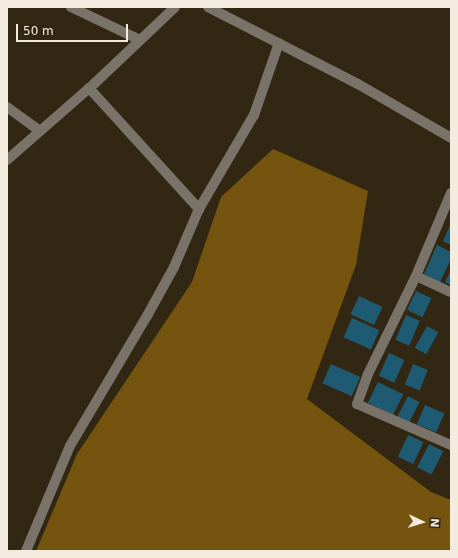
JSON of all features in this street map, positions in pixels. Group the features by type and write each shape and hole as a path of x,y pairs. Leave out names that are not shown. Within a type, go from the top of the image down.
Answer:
{"street":[{"path":"71,7 140,40"},
{"path":"7,160 89,88 175,7"},
{"path":"208,7 358,84 451,138"},
{"path":"26,551 70,446 113,376 155,302 174,267 199,209 254,115 278,43"},
{"path":"89,88 199,209"},
{"path":"7,107 40,130"},
{"path":"451,193 416,276 368,374 357,404 451,445"},
{"path":"416,276 451,292"}],"shaded area":[{"path":"273,149 368,191 356,265 307,399 431,492 451,500 451,551 36,551 77,454 192,282 221,197"}],"building":[{"path":"451,223 451,245 443,241"},
{"path":"437,245 451,252 451,259 440,282 424,274"},
{"path":"451,270 451,285 445,282"},
{"path":"416,291 431,298 423,317 407,310"},
{"path":"359,296 383,307 374,325 351,314"},
{"path":"406,315 420,321 409,346 395,340"},
{"path":"352,318 379,330 371,349 343,337"},
{"path":"427,326 438,332 426,354 415,348"},
{"path":"389,353 405,360 394,383 379,376"},
{"path":"331,364 360,377 352,396 322,383"},
{"path":"413,364 428,370 420,390 405,384"},
{"path":"378,382 403,394 393,415 368,403"},
{"path":"408,396 420,402 409,422 398,416"},
{"path":"425,405 444,413 436,433 417,424"},
{"path":"408,435 423,442 413,464 398,457"},
{"path":"429,444 443,451 431,474 417,467"}]}
